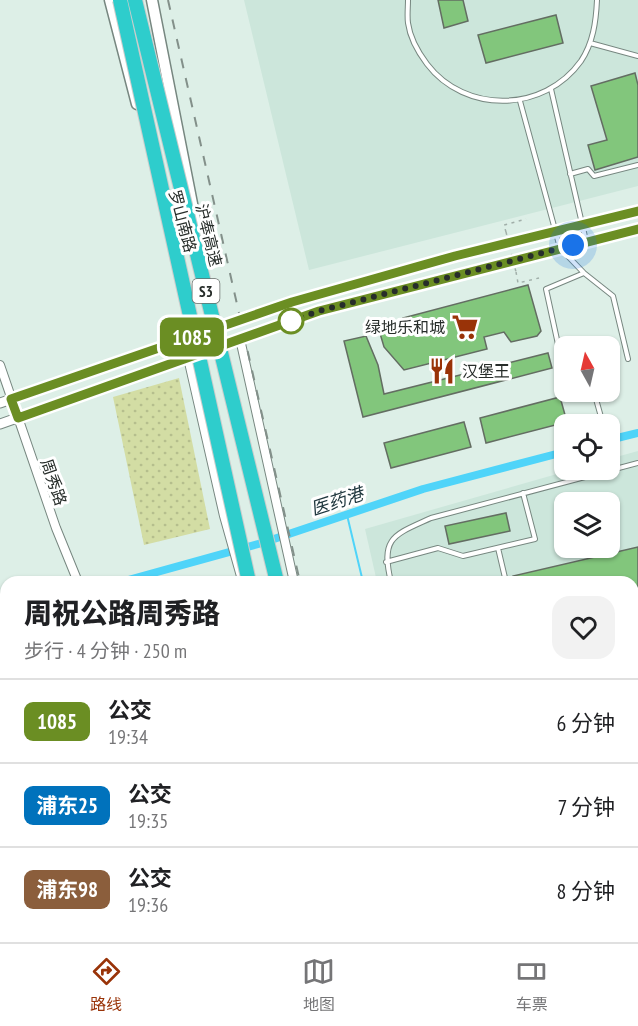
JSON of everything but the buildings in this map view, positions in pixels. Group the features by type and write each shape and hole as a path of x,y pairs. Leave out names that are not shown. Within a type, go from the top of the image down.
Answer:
{"highway":[{"name":"S3","path":"120,0 248,576"},
{"name":"沪奉高速","path":"135,0 275,576"}],"main road":[{"name":"罗山南路","path":"110,0 203,352 254,576"},
{"name":"罗山南路","path":"152,0 217,328 275,576"}],"street":[{"path":"0,403 292,302 455,256 638,211"},
{"path":"0,424 319,311 638,229"},
{"path":"240,339 293,576"},
{"path":"188,358 241,576"},
{"name":"周秀路","path":"0,366 75,576"}],"lane":[{"path":"408,0 408,24 418,52 436,76 461,93 490,101 520,101 551,89 567,76 581,61 590,43 596,20 597,0"},
{"path":"590,43 638,56"},
{"path":"551,89 586,242"},
{"path":"520,101 560,248 584,273 613,296 628,359"},
{"path":"570,174 588,169 594,176 638,165"},
{"path":"556,336 546,289 584,273"},
{"path":"620,467 638,463"},
{"path":"390,576 386,562 387,546 400,532 431,518 570,480"},
{"path":"386,562 438,548 463,556 535,539 523,493"},
{"path":"498,548 505,576"}],"path":[{"path":"526,219 504,225 518,283 539,278"}],"shaded area":[{"path":"244,0 638,0 638,186 309,270"},
{"path":"638,451 638,576 376,576 365,529 554,475 554,480 620,480 620,456"}],"green space":[{"path":"179,378 210,529 144,545 113,397"}],"waterway":[{"name":"医药港","path":"620,437 638,433"},
{"name":"医药港","path":"143,576 262,543 423,489 554,455"},
{"path":"347,515 362,576"}],"railway":[{"path":"168,0 299,576"}],"bus line":[{"name":"1085","path":"638,211 455,256 292,302 11,399 18,418 319,311 638,229"}],"place":[{"name":"绿地乐和城","path":"465,327"},
{"name":"汉堡王","path":"442,371"}],"route":[{"path":"291,321 319,311 573,245"}]}
